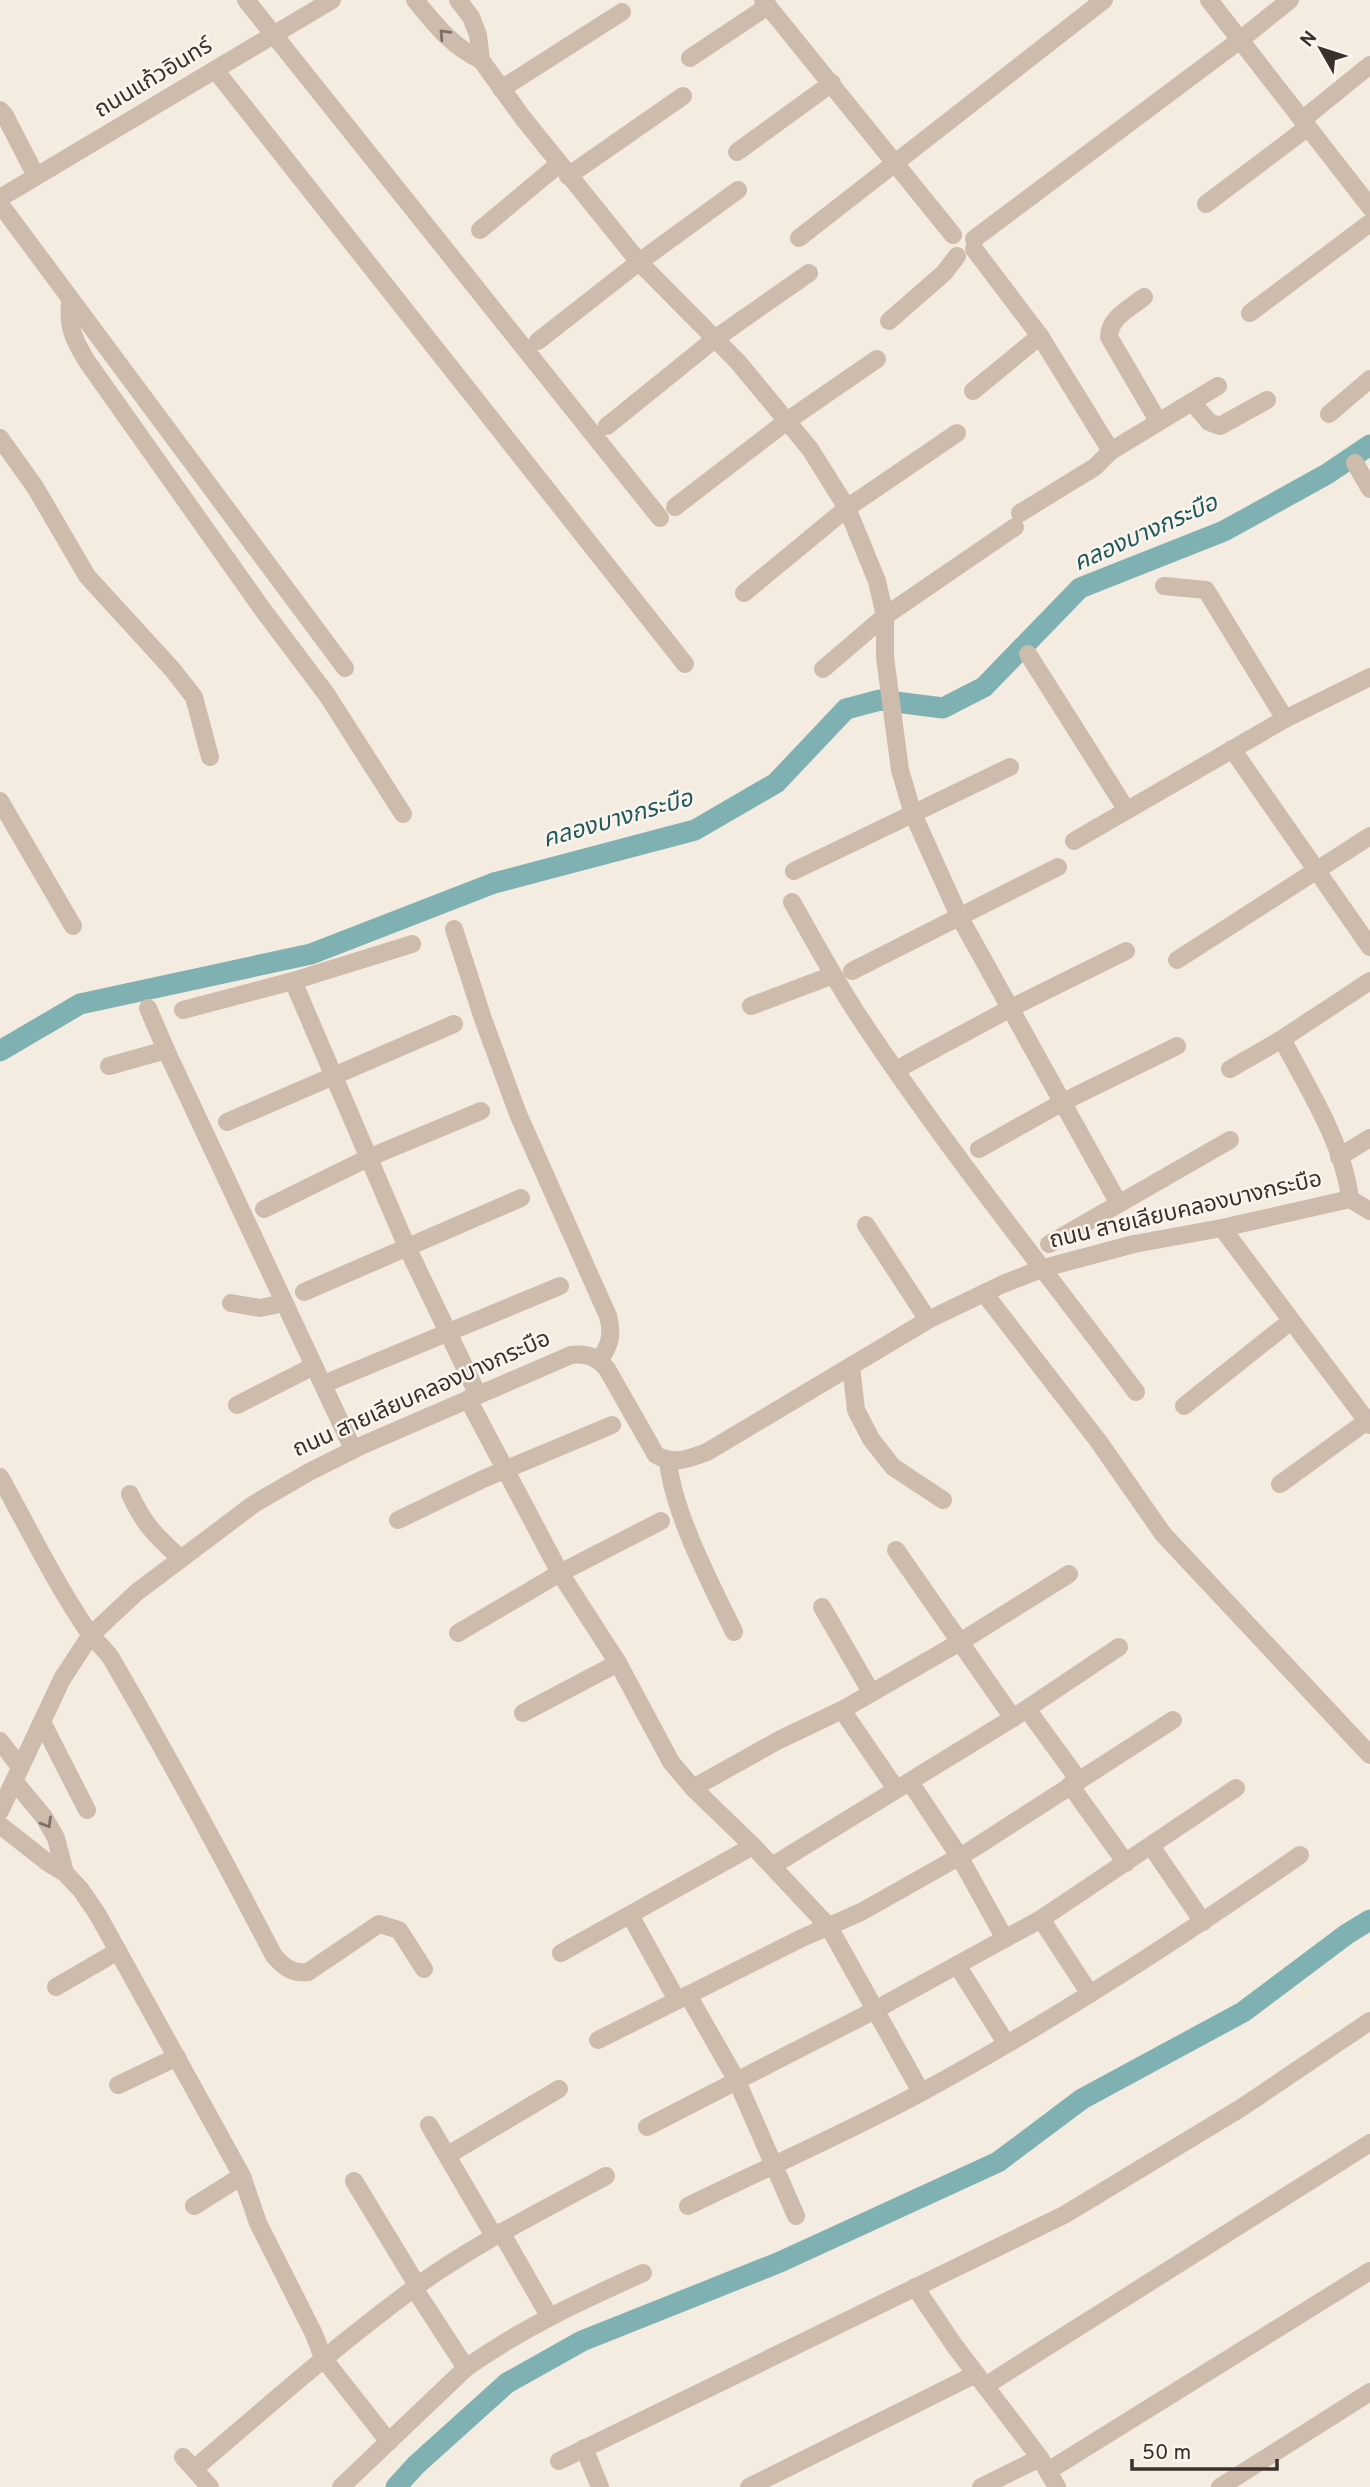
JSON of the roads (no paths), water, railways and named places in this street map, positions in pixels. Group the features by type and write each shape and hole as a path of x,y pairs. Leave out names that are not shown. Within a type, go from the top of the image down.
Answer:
{"street":[{"path":"246,0 667,512 787,421 877,359"},
{"name":"ถนนแก้วอินทร์","path":"0,198 332,0"},
{"path":"415,0 446,37 463,52 481,60"},
{"path":"458,0 471,17 478,35 481,60 564,170 639,262 716,338 787,421 830,477 847,508 877,581 885,616 885,657 896,746 904,789 913,814 960,916 1119,1204"},
{"path":"799,238 1104,0"},
{"path":"1209,0 1370,210 1251,313"},
{"path":"889,321 968,248 1290,0"},
{"path":"690,58 766,3 953,235 949,244 953,254 968,248"},
{"path":"501,89 622,12"},
{"path":"1206,204 1305,124 1370,65"},
{"path":"216,71 685,664"},
{"path":"737,152 832,83"},
{"path":"480,230 564,170 682,96"},
{"path":"0,110 36,177"},
{"path":"538,341 639,262 738,190"},
{"path":"0,204 345,668"},
{"path":"968,248 1040,336 1111,451"},
{"path":"607,426 716,338 810,273"},
{"path":"1144,298 1113,322 1109,337 1158,421"},
{"path":"70,300 72,335 86,359 263,610 327,695 403,814"},
{"path":"973,391 1040,336"},
{"path":"1329,414 1370,379"},
{"path":"823,669 885,616 1095,467 1111,451 1218,386"},
{"path":"1192,402 1209,422 1220,426 1267,400"},
{"path":"744,593 847,508 957,433"},
{"path":"0,438 35,487 87,576 194,697 209,757"},
{"path":"1355,463 1370,489"},
{"path":"1164,586 1206,590 1285,719"},
{"path":"1028,654 1126,809"},
{"path":"1074,841 1285,719 1370,677"},
{"path":"1232,749 1370,947"},
{"path":"794,871 1010,767"},
{"path":"0,801 73,926"},
{"path":"1177,960 1370,836"},
{"path":"852,971 1058,867"},
{"path":"792,902 856,1012 931,1119 1136,1392"},
{"path":"454,929 518,1114 608,1316 612,1331 610,1343 600,1360 653,1451 668,1460 670,1478 683,1518 734,1632"},
{"path":"183,1010 293,981 412,944"},
{"path":"905,1065 1126,951"},
{"path":"751,1006 833,975"},
{"path":"293,981 473,1397 560,1573 618,1663 671,1762 829,1927 921,2092"},
{"path":"1230,1069 1282,1039 1370,981"},
{"path":"148,1008 353,1449"},
{"path":"227,1122 454,1024"},
{"path":"1282,1039 1323,1116 1348,1181 1350,1199"},
{"path":"979,1149 1063,1102 1177,1046"},
{"path":"109,1066 166,1050"},
{"path":"264,1209 368,1158 481,1111"},
{"path":"1339,1157 1370,1138"},
{"path":"1049,1244 1230,1140"},
{"path":"304,1292 520,1199"},
{"name":"ถนน สายเลียบคลองบางกระบือ","path":"668,1460 688,1459 707,1452 928,1320 1044,1268 1133,1244 1222,1228 1350,1199 1370,1211"},
{"path":"866,1225 928,1320"},
{"path":"1222,1228 1369,1423 1280,1484"},
{"path":"331,1381 560,1286"},
{"path":"984,1293 1099,1442 1163,1534 1370,1755"},
{"path":"231,1303 260,1308 284,1303"},
{"path":"1184,1406 1291,1321"},
{"name":"ถนน สายเลียบคลองบางกระบือ","path":"1,1803 62,1679 91,1635 118,1608 180,1558 254,1504 353,1449 571,1355 582,1354 600,1360"},
{"path":"237,1405 314,1366"},
{"path":"851,1366 856,1410 871,1439 893,1467 943,1500"},
{"path":"398,1520 507,1469 612,1425"},
{"path":"0,1477 91,1635 108,1655 222,1856 274,1956 286,1969 299,1973 307,1972 379,1924 399,1930 424,1969"},
{"path":"130,1494 140,1517 150,1531 180,1558"},
{"path":"458,1633 560,1573 660,1521"},
{"path":"896,1550 960,1642 1074,1782 1126,1863"},
{"path":"693,1788 779,1740 842,1710 960,1642 1069,1574"},
{"path":"821,1607 871,1692"},
{"path":"772,1866 1020,1713 1119,1647"},
{"path":"523,1713 618,1663"},
{"path":"842,1710 959,1856 1005,1939"},
{"path":"598,2040 829,1927 959,1856 1173,1720"},
{"path":"42,1722 87,1810"},
{"path":"0,1741 56,1838 65,1873"},
{"path":"648,2127 875,2010 1041,1919 1237,1788"},
{"path":"0,1825 65,1873 92,1907 242,2176 258,2223 323,2358 389,2442"},
{"path":"561,1953 753,1846"},
{"path":"1150,1846 1203,1922"},
{"path":"688,2206 921,2092 1090,1994 1203,1922 1300,1855"},
{"path":"630,1914 737,2081 796,2216"},
{"path":"1041,1919 1090,1994"},
{"path":"56,1987 118,1951"},
{"path":"957,1965 1006,2043"},
{"path":"559,2461 1064,2215 1241,2108 1370,2021"},
{"path":"118,2085 177,2057"},
{"path":"448,2155 559,2089"},
{"path":"429,2125 549,2316"},
{"path":"749,2487 981,2380 1370,2143"},
{"path":"194,2206 242,2176"},
{"path":"210,2487 188,2463 416,2287 497,2234 606,2176"},
{"path":"354,2180 466,2368"},
{"path":"981,2487 1048,2472 1370,2271"},
{"path":"341,2487 466,2368 549,2316 643,2273"},
{"path":"915,2287 954,2345 1048,2472"},
{"path":"1220,2487 1370,2392"},
{"path":"584,2448 600,2487"}],"waterway":[{"name":"คลองบางกระบือ","path":"0,1051 80,1004 311,954 494,883 695,830 776,783 846,709 880,700 943,708 984,687 1080,588 1224,531 1327,474 1370,445"},
{"path":"396,2487 416,2465 507,2383 582,2341 780,2262 998,2162 1082,2099 1243,2012 1347,1934 1370,1920"}]}
